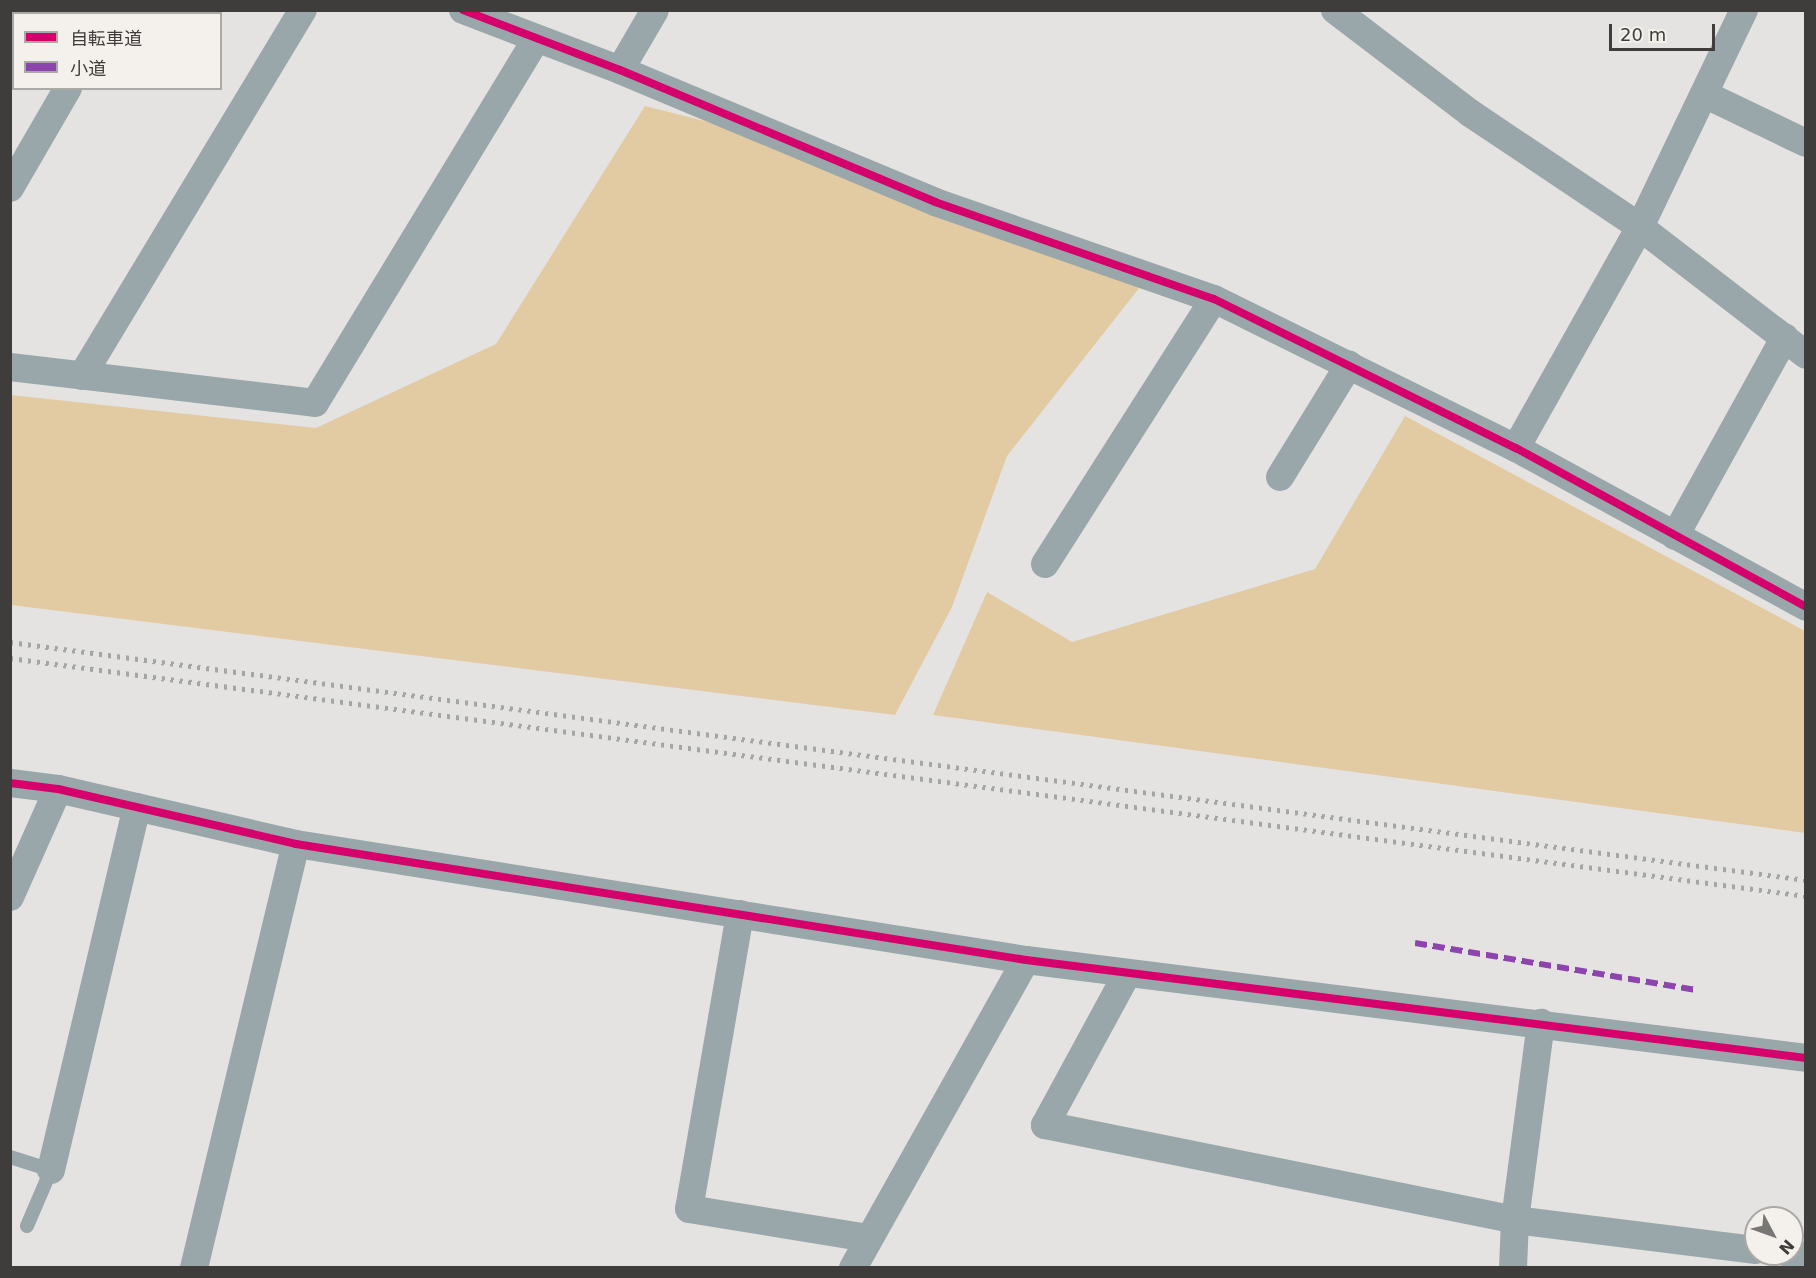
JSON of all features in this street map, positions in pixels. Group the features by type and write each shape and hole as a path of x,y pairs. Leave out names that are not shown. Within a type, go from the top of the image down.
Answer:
{"street":[{"path":"82,376 303,10"},
{"path":"620,70 655,10"},
{"path":"1335,10 1470,112 1640,227 1795,346 1675,536"},
{"path":"1516,448 1640,227 1744,10"},
{"path":"477,13 536,39 620,70 935,202 1214,299 1516,448 1806,607"},
{"path":"10,368 315,404 536,39"},
{"path":"10,188 67,90"},
{"path":"1704,94 1806,143"},
{"path":"1045,564 1214,299"},
{"path":"1280,477 1349,365"},
{"path":"10,783 58,789 296,844 1026,960 1806,1058"},
{"path":"10,897 58,789"},
{"path":"51,1170 137,807"},
{"path":"194,1268 296,844"},
{"path":"740,914 689,1209 869,1238"},
{"path":"853,1268 1026,960"},
{"path":"1128,974 1045,1125 1515,1220 1744,1249"},
{"path":"1513,1268 1515,1220 1541,1023"}],"lane":[{"path":"10,1157 51,1170 27,1226"}],"shaded area":[{"path":"645,106 796,144 1140,287 1007,456 952,607 895,715 11,605 11,395 316,428 496,344"},
{"path":"1405,416 1805,631 1805,833 933,715 987,592 1072,642 1315,569"}],"railway":[{"path":"10,642 1806,880"},
{"path":"10,658 1806,896"}],"marked path":[{"path":"1415,943 1696,990"}],"cycle path":[{"path":"463,10 620,70 935,202 1214,299 1516,448 1806,607"},
{"path":"10,783 58,789 296,844 1026,960 1806,1058"}]}
